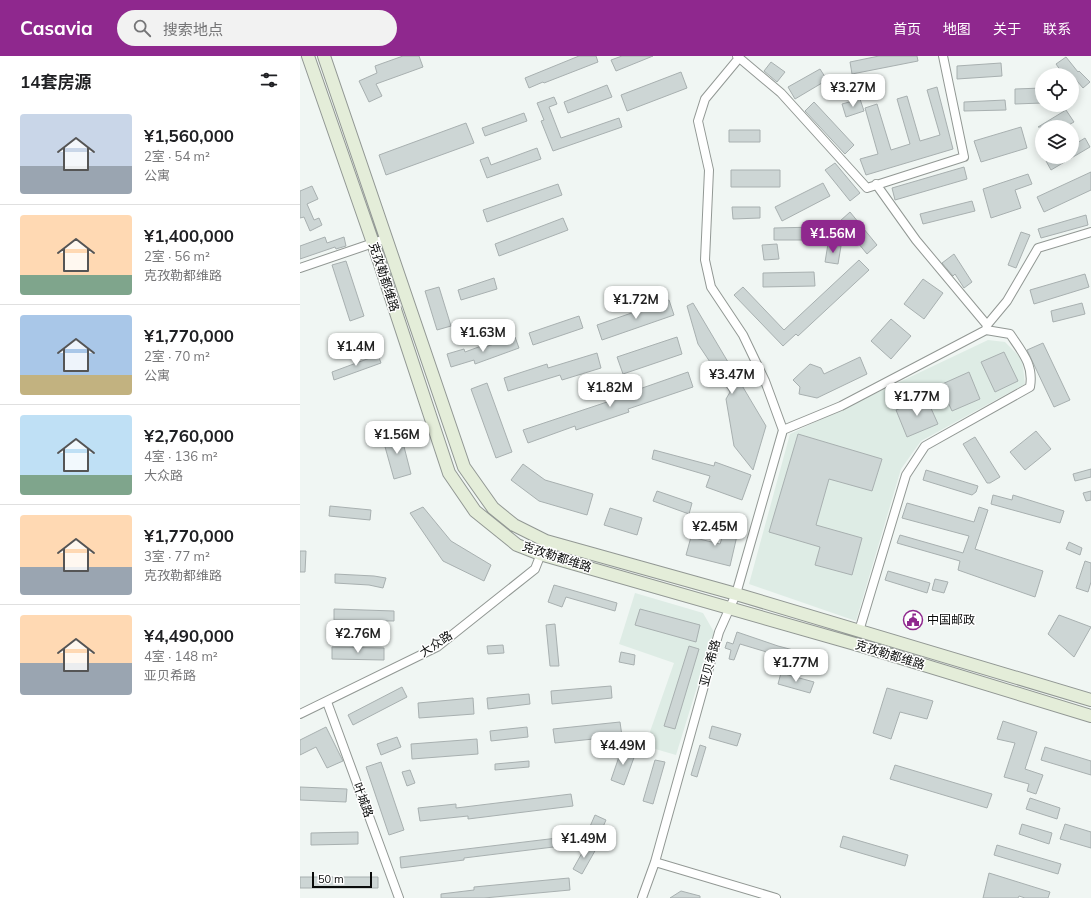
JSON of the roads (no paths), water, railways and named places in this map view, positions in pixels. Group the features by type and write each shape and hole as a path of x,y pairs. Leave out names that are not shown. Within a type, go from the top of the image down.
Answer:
{"main road":[{"name":"克孜勒都维路","path":"308,56 373,243 449,473 475,511 517,544 540,554 729,608 1091,716"},
{"name":"克孜勒都维路","path":"324,56 385,239 464,467 493,508 514,525 546,541 736,594 1091,700"}],"street":[{"path":"943,56 964,156 867,188 781,93 738,57 705,99 698,121 709,170 705,260 712,287 743,335 765,381 783,430 841,406 987,328 1007,301 1038,248 1091,232"},
{"path":"859,631 906,475 925,446 1030,387 1032,377 1028,359 1010,334 987,328 916,240 876,184"},
{"path":"300,268 385,239"},
{"name":"亚贝希路","path":"642,898 655,862 719,632 736,594 783,430"},
{"name":"大众路","path":"300,714 437,647 534,569 546,541"},
{"name":"叶城路","path":"327,702 399,898"},
{"path":"655,862 776,898"}],"place":[{"name":"中国邮政","path":"913,620"}]}
